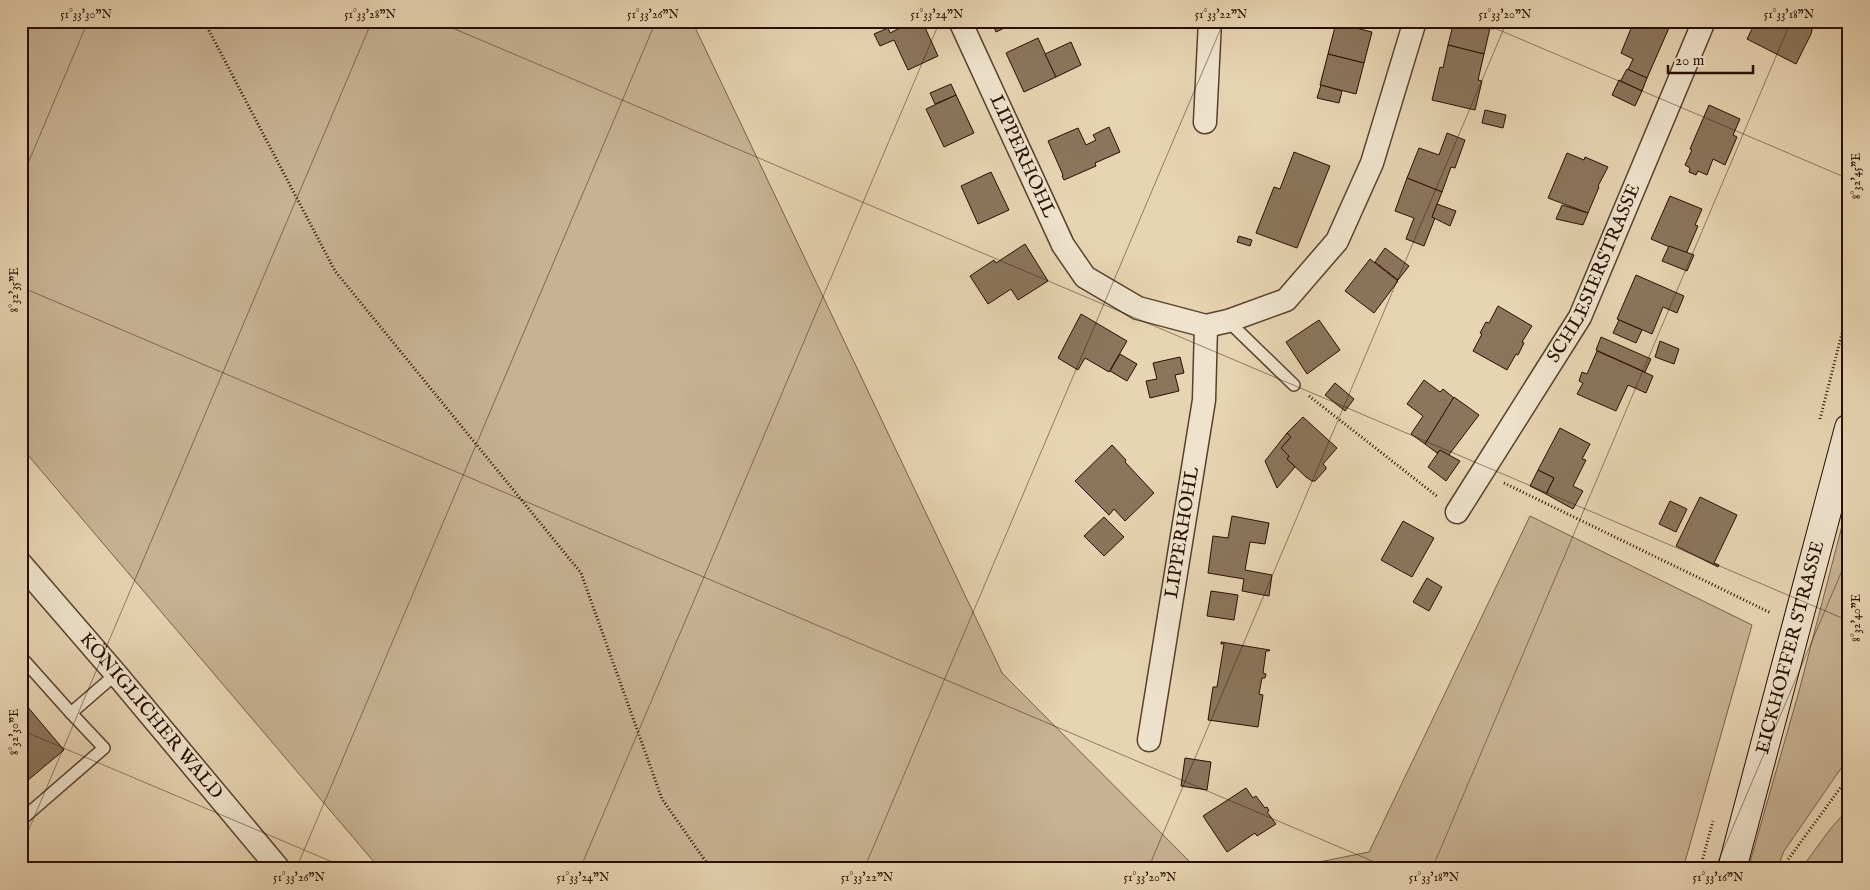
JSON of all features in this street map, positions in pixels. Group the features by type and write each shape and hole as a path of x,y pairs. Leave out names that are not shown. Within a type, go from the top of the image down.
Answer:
{"main road":[{"name":"EICKHOFFER STRASSE","path":"1732,869 1849,428"}],"street":[{"name":"LIPPERHOHL","path":"960,21 1063,245 1085,277 1138,308 1206,326 1228,321 1286,300 1337,241 1372,163 1415,21"},
{"path":"1205,122 1210,21"},
{"name":"SCHLESIERSTRASSE","path":"1457,512 1580,317 1704,21"},
{"name":"LIPPERHOHL","path":"1149,740 1204,400 1206,326"},
{"name":"KÖNIGLICHER WALD","path":"21,564 279,869"}],"lane":[{"path":"1228,321 1294,385"},
{"path":"21,657 104,748 21,820"},
{"path":"71,713 116,674"}],"path":[{"path":"204,21 335,271 581,573 662,799 711,869"},
{"path":"1294,385 1457,512"},
{"path":"1482,472 1796,624"},
{"path":"1784,869 1787,861 1849,776"}],"shaded area":[{"path":"21,21 692,21 1002,673 1197,869 380,869 21,447"},
{"path":"1849,499 1849,760 1844,764 1784,851 1777,869 1748,869 1798,695"},
{"path":"1530,516 1752,625 1683,869 1284,869 1369,852"},
{"path":"1849,808 1849,869 1801,869 1831,828"}],"building":[{"path":"899,21 914,21 901,27"},
{"path":"914,21 922,21 938,56 908,70 894,40 880,46 874,34 888,28 890,33"},
{"path":"991,21 1019,21 996,32"},
{"path":"1337,21 1359,21 1358,28 1337,23"},
{"path":"1454,21 1496,21 1494,29 1490,28 1484,54 1448,45"},
{"path":"1634,21 1672,21 1647,78 1628,70 1633,59 1621,53"},
{"path":"1756,21 1814,21 1811,34 1796,64 1747,39"},
{"path":"1336,23 1372,32 1364,63 1328,54"},
{"path":"1038,38 1056,77 1024,92 1006,53"},
{"path":"1071,42 1081,65 1056,77 1045,54"},
{"path":"1448,45 1484,54 1478,80 1482,81 1475,110 1432,100 1440,67 1443,68"},
{"path":"1328,54 1364,63 1356,94 1320,85"},
{"path":"1627,69 1647,78 1642,91 1620,82"},
{"path":"1619,80 1642,91 1635,106 1612,95"},
{"path":"951,84 956,95 935,104 930,93"},
{"path":"1321,85 1342,91 1339,103 1317,98"},
{"path":"956,95 974,133 944,147 926,109"},
{"path":"1709,105 1740,119 1733,135 1737,137 1725,165 1713,159 1707,175 1698,171 1696,175 1689,172 1690,168 1685,165"},
{"path":"1485,110 1506,115 1503,128 1482,123"},
{"path":"1849,112 1849,128 1844,129 1842,113"},
{"path":"1109,127 1120,152 1095,163 1096,166 1064,180 1048,141 1078,128 1086,145 1096,140 1093,135"},
{"path":"1447,133 1465,140 1455,168 1451,167 1442,192 1407,178 1419,148 1439,155"},
{"path":"1294,152 1330,166 1297,248 1256,233 1274,187 1280,189"},
{"path":"1567,153 1584,160 1585,157 1608,167 1598,186 1588,213 1548,198"},
{"path":"991,172 1009,210 978,224 961,186"},
{"path":"1407,178 1442,192 1432,217 1435,218 1424,246 1406,239 1414,218 1395,211"},
{"path":"1670,196 1702,209 1695,225 1698,226 1686,254 1651,239"},
{"path":"1437,204 1456,211 1450,226 1432,217"},
{"path":"1562,205 1588,213 1583,225 1556,219"},
{"path":"1239,236 1252,240 1250,246 1237,242"},
{"path":"1025,244 1048,281 1018,300 1011,289 988,304 970,276 994,260 996,263"},
{"path":"1669,246 1694,255 1687,271 1662,261"},
{"path":"1385,248 1409,266 1398,280 1375,262"},
{"path":"1370,259 1398,281 1374,313 1345,291"},
{"path":"1636,275 1684,296 1677,313 1663,307 1652,334 1617,319"},
{"path":"1498,306 1532,326 1522,342 1524,343 1518,355 1516,354 1507,370 1473,351 1486,322 1489,323"},
{"path":"1081,314 1127,341 1109,372 1085,358 1078,370 1058,358"},
{"path":"1319,320 1340,350 1307,374 1286,342"},
{"path":"1619,320 1642,330 1636,343 1613,333"},
{"path":"1601,337 1651,359 1645,372 1596,350"},
{"path":"1660,341 1679,349 1674,364 1655,357"},
{"path":"1597,351 1653,376 1646,393 1628,385 1616,411 1577,394 1583,383 1579,381 1582,372 1587,374"},
{"path":"1120,354 1137,364 1127,381 1110,371"},
{"path":"1180,357 1184,373 1175,375 1179,391 1150,398 1146,381 1157,379 1153,363"},
{"path":"1424,380 1440,392 1443,389 1454,398 1425,444 1411,434 1423,416 1407,404"},
{"path":"1335,383 1354,399 1345,411 1325,395"},
{"path":"1454,397 1479,415 1448,456 1440,450 1437,453 1425,444"},
{"path":"1303,417 1337,448 1323,464 1326,469 1315,481 1306,477 1287,459 1289,456 1281,448 1291,437 1287,433"},
{"path":"1560,428 1590,444 1582,459 1586,460 1573,486 1583,491 1573,509 1546,494 1554,478 1538,470"},
{"path":"1287,433 1291,437 1281,448 1289,456 1287,459 1295,467 1277,488 1265,461"},
{"path":"1112,445 1154,493 1125,521 1114,509 1109,515 1075,481"},
{"path":"1440,450 1460,461 1446,481 1428,467"},
{"path":"1538,470 1554,478 1546,494 1530,486"},
{"path":"1700,497 1737,515 1714,563 1719,565 1718,567 1676,546"},
{"path":"1670,501 1687,509 1676,532 1659,524"},
{"path":"1232,516 1269,523 1265,544 1250,542 1245,570 1272,575 1269,596 1242,591 1244,579 1208,573 1213,536 1228,538"},
{"path":"1104,517 1124,537 1104,556 1084,536"},
{"path":"1403,521 1434,538 1412,577 1381,560"},
{"path":"1427,578 1442,587 1429,611 1413,602"},
{"path":"1211,591 1238,595 1234,620 1207,616"},
{"path":"1221,642 1270,650 1266,651 1263,673 1266,674 1265,678 1262,678 1259,694 1263,695 1258,727 1208,720 1213,687 1217,687 1224,644 1221,644"},
{"path":"21,699 64,750 21,786"},
{"path":"1185,758 1211,762 1207,790 1181,786"},
{"path":"1246,788 1253,798 1256,796 1265,808 1267,807 1269,811 1267,812 1276,824 1257,836 1255,833 1227,852 1203,816"}]}
